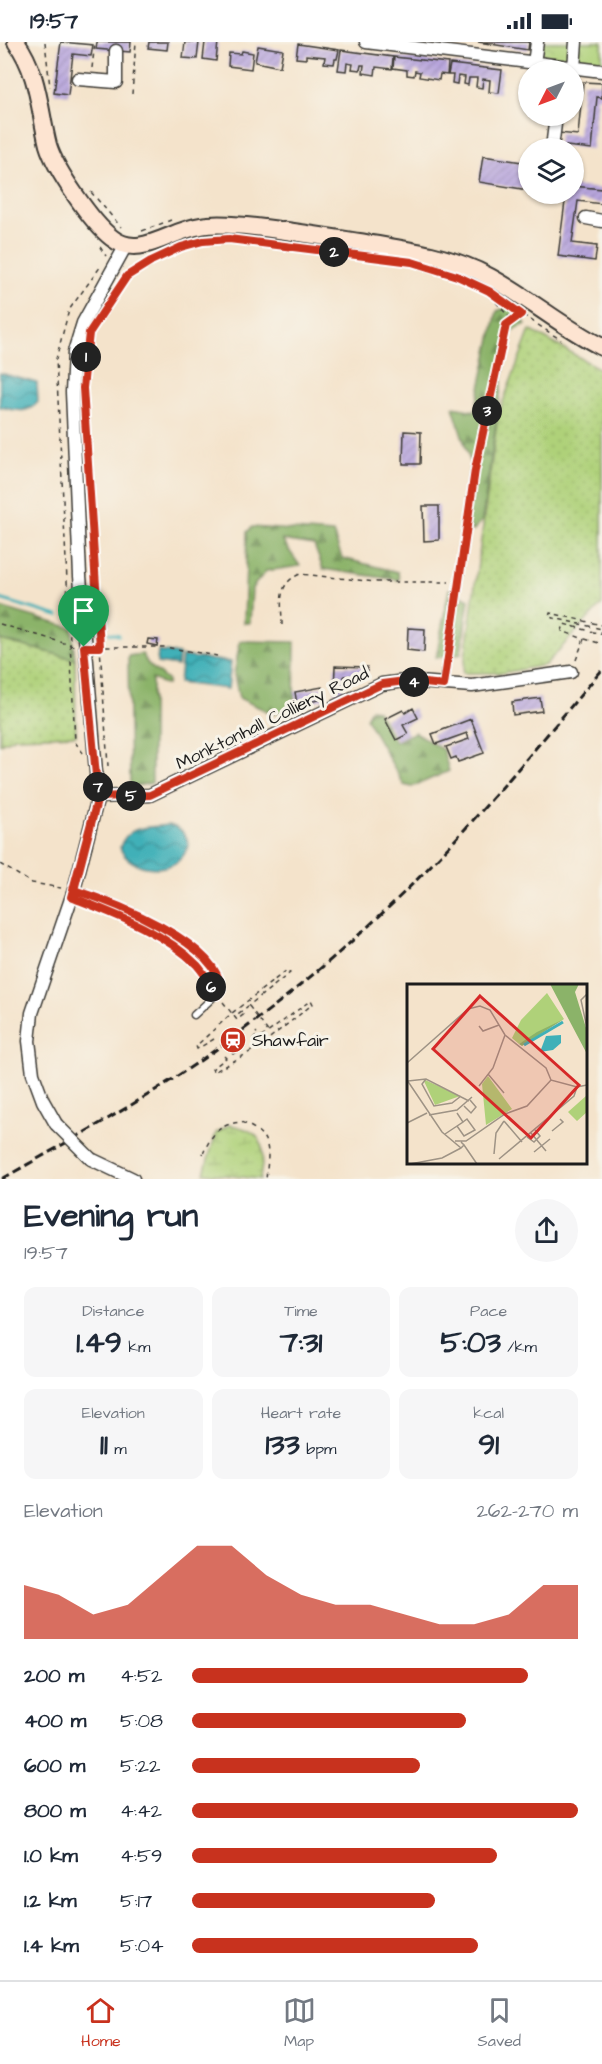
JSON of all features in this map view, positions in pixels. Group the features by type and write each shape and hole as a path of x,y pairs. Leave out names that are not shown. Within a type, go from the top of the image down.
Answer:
{"main road":[{"path":"17,42 32,69 49,147 57,166 68,184 110,237 125,247 143,247 173,232 201,225 231,225 280,230 429,254 490,276 552,318 602,347"}],"street":[{"path":"366,42 428,46 518,60"},
{"path":"534,60 537,42"},
{"path":"575,60 576,42"},
{"path":"78,79 116,82 116,51"},
{"path":"584,69 602,71"},
{"path":"586,218 602,221"},
{"path":"125,247 83,323 75,352 72,392 84,647 98,797 74,890 32,1013 29,1041 33,1074 56,1124 91,1160 133,1179"},
{"name":"Monktonhall Colliery Road","path":"98,797 150,795 382,684 405,681 444,685 507,683 571,672"}],"lane":[{"path":"444,685 475,470"},
{"path":"74,890 150,921 185,943 216,972 221,981 221,990 194,1014"}],"path":[{"path":"45,42 50,88"},
{"path":"91,80 95,42"},
{"path":"132,94 136,42"},
{"path":"86,186 123,230"},
{"path":"96,324 127,276 151,261 203,241 229,239 332,252"},
{"path":"496,302 511,319"},
{"path":"505,303 566,343"},
{"path":"475,470 506,325 511,319 521,314"},
{"path":"85,366 88,344"},
{"path":"86,435 108,774"},
{"path":"282,625 281,589 289,579 300,574 377,582 459,582"},
{"path":"602,625 550,612 549,617 602,630 601,634 564,624 562,631 602,644"},
{"path":"0,624 84,647 165,647 217,656"},
{"path":"571,672 584,639"},
{"path":"0,864 32,883 74,890"},
{"path":"122,917 171,945 196,964 234,1017 237,1020 243,1015 246,1017"},
{"path":"214,1039 197,1049 195,1046 232,1013 287,970 290,974 234,1017"},
{"path":"224,1056 226,1058 212,1069 214,1072 257,1048 313,1004 311,1000 255,1043 252,1040 258,1035 256,1032"},
{"path":"249,1006 269,1033"},
{"path":"203,1154 210,1138 219,1129 241,1122 263,1134 268,1145 266,1179"}],"green space":[{"path":"543,42 602,42 602,61 542,55"},
{"path":"510,306 526,324 509,332 482,521 472,532 462,513 471,464 453,407 475,411 497,311"},
{"path":"530,330 602,370 602,604 545,665 503,673 463,673 498,415"},
{"path":"252,527 333,533 342,558 398,572 399,580 323,569 314,545 282,540 300,566 266,571 252,588 250,623 244,623 247,532"},
{"path":"449,589 469,599 461,653 436,658"},
{"path":"0,607 72,628 75,659 0,640"},
{"path":"0,640 75,659 76,735 15,737 0,744"},
{"path":"240,641 295,642 294,709 273,714 239,698 234,675"},
{"path":"142,654 148,664 168,681 167,685 152,679 152,783 130,787 128,656"},
{"path":"371,709 377,710 395,742 415,732 443,750 449,771 412,787 404,785 366,718"},
{"path":"229,1125 250,1131 260,1142 262,1158 260,1179 204,1173 216,1133"}],"water":[{"path":"0,373 37,383 38,402 25,410 0,407"},
{"path":"158,651 179,654 178,666 157,663"},
{"path":"182,656 231,662 228,689 179,683"},
{"path":"169,825 182,832 189,845 183,856 171,865 145,867 129,860 120,847 128,834 133,831 146,827"}],"building":[{"path":"61,42 93,45 91,56 73,54 68,95 54,93"},
{"path":"97,42 131,42 130,52 96,49"},
{"path":"149,42 168,42 167,50 148,48"},
{"path":"185,42 199,42 197,59 183,58"},
{"path":"205,42 218,42 216,61 203,59"},
{"path":"478,42 529,42 528,50"},
{"path":"298,44 339,50 337,59 334,64 324,63 325,57 306,55 306,59 296,58"},
{"path":"258,46 283,50 280,67 255,62"},
{"path":"341,50 393,57 392,69 376,67 375,75 363,73 364,65 361,65 360,70 352,69 353,64 347,63 346,71 338,70"},
{"path":"242,51 253,53 251,69 228,66 229,53 241,54"},
{"path":"394,57 448,63 447,75 440,74 439,80 419,77 420,72 415,71 414,76 407,75 407,70 393,68"},
{"path":"450,64 502,70 499,93 489,92 490,80 483,79 482,88 476,87 477,78 469,78 468,85 464,84 465,77 458,76 457,84 452,83 453,75 448,75"},
{"path":"584,82 602,83 602,98 597,97 592,149 584,148 584,138 559,138 559,133 578,135 579,126 584,126"},
{"path":"483,156 518,161 518,188 479,182"},
{"path":"584,187 602,189 602,204 584,202"},
{"path":"565,204 578,204 572,243 597,246 595,261 558,256"},
{"path":"404,431 421,432 420,464 403,464"},
{"path":"423,506 439,506 439,540 424,541"},
{"path":"408,628 425,629 424,652 407,650"},
{"path":"148,639 158,640 157,646 147,644"},
{"path":"335,666 367,667 367,676 344,676 344,692 334,692"},
{"path":"322,687 325,699 297,704 295,692"},
{"path":"540,698 542,711 513,715 512,702"},
{"path":"413,708 418,718 403,725 408,734 396,740 385,719"},
{"path":"471,719 484,753 458,762 456,757 451,759 446,747 469,739 467,733 436,744 432,734"},
{"path":"243,1042 245,1045 233,1054 231,1051"}],"waterway":[{"path":"0,599 58,616"},
{"path":"109,633 119,635"}],"railway":[{"path":"2,1179 180,1075 238,1034 335,956 366,929 454,841 602,670"}],"place":[{"name":"Shawfair","path":"233,1040"}],"route":[{"path":"84,647 98,797 92,827 74,890 99,898 150,921 185,943 216,972 221,981 221,990 217,995 196,964 171,945 122,917 71,897 92,827 98,797 150,795 382,684 405,681 444,685 477,460 506,325 511,319 521,314 489,291 457,276 412,262 229,239 203,241 181,247 151,261 127,276 89,333 83,388 100,647 84,647"}]}
